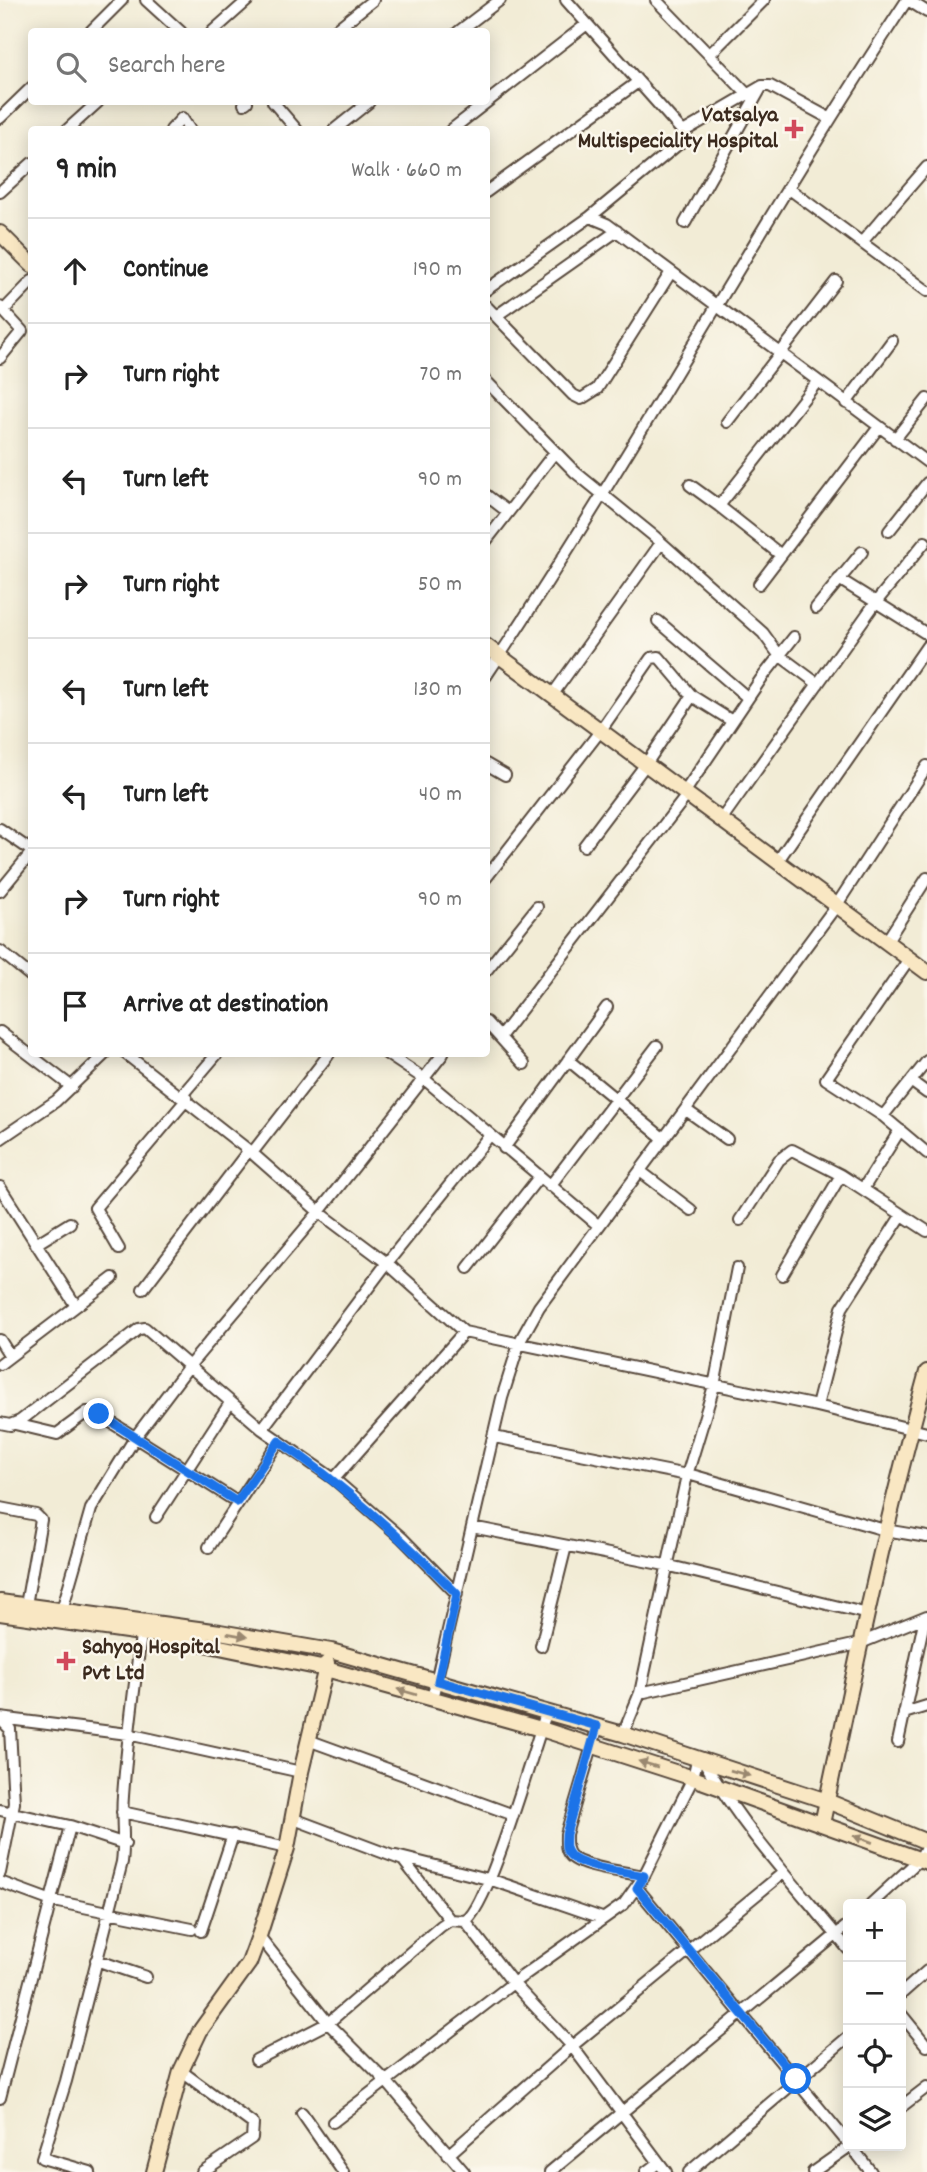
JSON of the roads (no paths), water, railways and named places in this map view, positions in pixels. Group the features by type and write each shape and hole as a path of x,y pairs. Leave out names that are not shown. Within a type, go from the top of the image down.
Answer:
{"main road":[{"path":"0,233 28,261"},
{"path":"490,649 927,972"},
{"path":"822,1824 858,1644 868,1614 885,1530 927,1372"},
{"path":"0,1602 62,1610 326,1669 541,1729 693,1778 923,1860"},
{"path":"0,1614 142,1627 331,1651 623,1734 701,1762 827,1801 927,1844"},
{"path":"154,2172 181,2071 200,2031 249,1963 259,1936 287,1848 308,1740 331,1651"}],"street":[{"path":"94,28 122,0"},
{"path":"146,0 176,28"},
{"path":"216,28 248,0"},
{"path":"338,28 373,0"},
{"path":"463,28 500,0"},
{"path":"566,0 683,132"},
{"path":"656,0 747,94"},
{"path":"490,670 603,496 829,118 908,0 927,12"},
{"path":"710,54 761,1"},
{"path":"490,99 586,24"},
{"path":"490,189 638,82"},
{"path":"490,286 590,217 681,142 683,132 762,86 769,86 829,118"},
{"path":"685,223 762,86"},
{"path":"0,118 28,91"},
{"path":"71,126 95,105"},
{"path":"276,105 294,126"},
{"path":"339,126 365,105"},
{"path":"456,126 483,105"},
{"path":"175,126 182,118 187,126"},
{"path":"0,192 28,167"},
{"path":"862,242 927,167"},
{"path":"788,188 925,285"},
{"path":"590,217 617,231 927,462"},
{"path":"496,316 617,231"},
{"path":"490,310 573,395 581,399 597,389 671,272"},
{"path":"727,422 782,355 836,281"},
{"path":"0,358 22,331 2,308 28,285"},
{"path":"846,403 892,341"},
{"path":"719,506 817,382"},
{"path":"490,385 555,452 603,496 763,633 779,655 818,684"},
{"path":"895,439 927,399"},
{"path":"759,584 879,427"},
{"path":"490,536 555,452"},
{"path":"889,531 927,483"},
{"path":"690,485 781,555"},
{"path":"490,498 508,513"},
{"path":"721,820 876,602 925,542"},
{"path":"553,694 661,543"},
{"path":"816,608 862,552"},
{"path":"839,579 927,634"},
{"path":"658,621 748,698"},
{"path":"500,1037 686,794 748,698 794,637"},
{"path":"777,862 927,646"},
{"path":"490,873 655,656 692,695 732,722"},
{"path":"584,846 646,764 692,695"},
{"path":"490,766 505,775"},
{"path":"432,1699 494,1437 520,1341 539,1307 836,906 927,766"},
{"path":"0,829 28,849"},
{"path":"0,891 28,857"},
{"path":"886,942 927,878"},
{"path":"490,966 537,907"},
{"path":"0,951 28,973"},
{"path":"909,959 826,1079 883,1116 927,1153"},
{"path":"504,1148 607,1007"},
{"path":"490,1026 524,1064"},
{"path":"0,1032 28,1053"},
{"path":"550,1186 657,1046"},
{"path":"33,1057 72,1087"},
{"path":"0,1139 72,1087 102,1057"},
{"path":"130,1057 251,1151 319,1212 387,1263 464,1332 520,1341 927,1433"},
{"path":"120,1249 95,1208 215,1057"},
{"path":"143,1289 327,1057"},
{"path":"392,1057 423,1078 599,1226"},
{"path":"62,1610 91,1508 136,1436 189,1366 319,1212 440,1057"},
{"path":"568,1060 664,1139"},
{"path":"883,1116 927,1061"},
{"path":"912,1082 927,1093"},
{"path":"686,1110 727,1139"},
{"path":"863,1189 900,1130"},
{"path":"262,1429 387,1263 489,1136"},
{"path":"740,1220 785,1153 798,1152 841,1175 901,1216 927,1230"},
{"path":"640,1171 691,1210"},
{"path":"782,1275 841,1175"},
{"path":"468,1268 539,1177"},
{"path":"0,1187 76,1306"},
{"path":"817,1406 842,1308 901,1216"},
{"path":"36,1244 70,1223"},
{"path":"623,1734 640,1693 670,1566 687,1474 714,1386 737,1268"},
{"path":"0,1364 113,1278"},
{"path":"15,1424 142,1328 262,1429 334,1479 402,1538 457,1594"},
{"path":"334,1479 464,1332"},
{"path":"0,1340 10,1356"},
{"path":"156,1517 230,1403"},
{"path":"0,1423 57,1434 91,1411 136,1436 237,1502"},
{"path":"494,1437 687,1474 885,1530 927,1537"},
{"path":"209,1547 279,1441"},
{"path":"0,1508 36,1515 41,1520 26,1605"},
{"path":"472,1527 670,1566 868,1614"},
{"path":"541,1646 566,1546"},
{"path":"640,1693 858,1644 926,1616"},
{"path":"898,1742 926,1616"},
{"path":"90,2172 42,2158 66,2081 125,1844 122,1812 128,1734 142,1627"},
{"path":"904,1713 927,1706"},
{"path":"256,2060 328,2023 450,1920 465,1921 476,1913 492,1880 511,1814 547,1712"},
{"path":"0,1718 128,1734 301,1772"},
{"path":"0,1718 10,1729 12,1814 0,1873"},
{"path":"597,1726 566,1834 565,1848 571,1858 586,1864 644,1876"},
{"path":"308,1740 511,1814"},
{"path":"333,2122 513,1983 624,1904 644,1876 701,1762 783,1873 843,1943"},
{"path":"0,1810 69,1826 125,1844"},
{"path":"122,1812 287,1848"},
{"path":"294,1819 396,1856 492,1880 602,1918"},
{"path":"0,2098 69,1826"},
{"path":"0,1882 49,1900 197,1930 233,1835"},
{"path":"877,1899 923,1860 927,1844"},
{"path":"396,1856 411,1867 450,1920"},
{"path":"448,2155 572,2046 783,1873"},
{"path":"637,1888 843,2136"},
{"path":"465,1921 513,1983 572,2046 662,2168 646,2172"},
{"path":"550,2172 843,1930"},
{"path":"259,1936 328,2023 387,2082 464,2172"},
{"path":"96,1961 146,1978"},
{"path":"906,1990 927,1971"},
{"path":"906,2020 927,2046"},
{"path":"689,2172 843,2041"},
{"path":"181,2071 253,2124 255,2130 252,2138 206,2171"},
{"path":"906,2103 927,2087"},
{"path":"302,2113 343,2172"},
{"path":"813,2172 843,2150"},
{"path":"855,2151 871,2172"}],"place":[{"name":"Vatsalya Multispeciality Hospital","path":"794,129"},
{"name":"Sahyog Hospital Pvt Ltd","path":"66,1661"}]}
